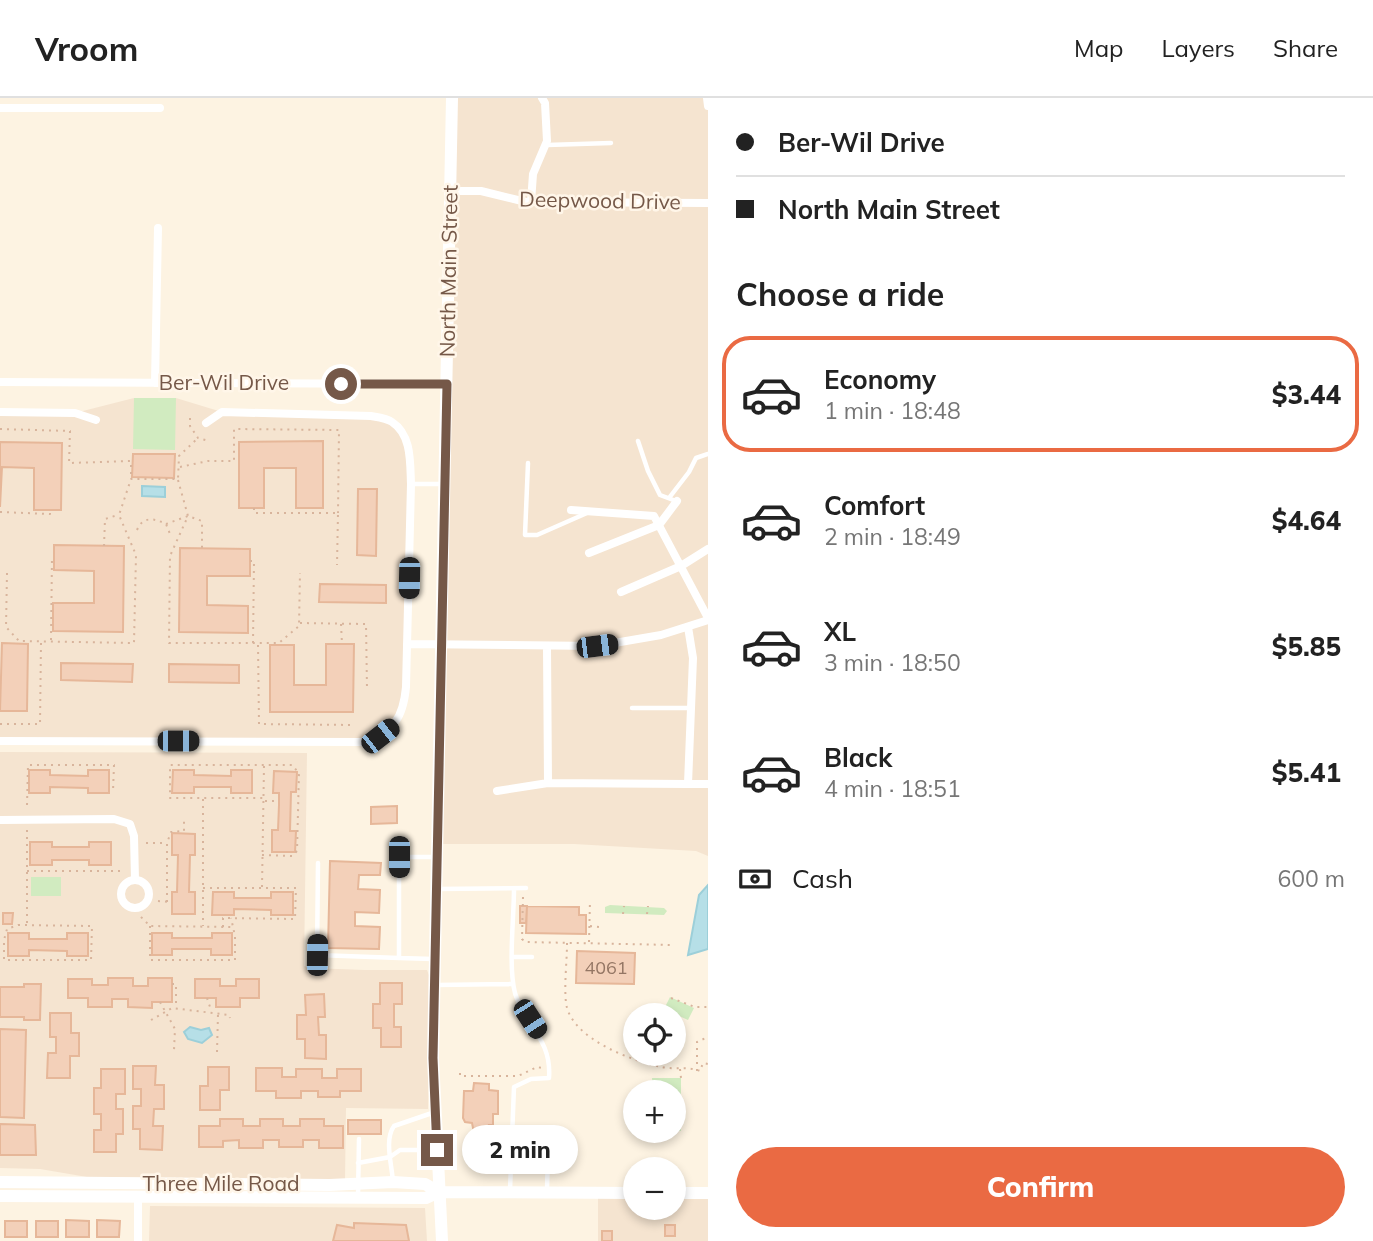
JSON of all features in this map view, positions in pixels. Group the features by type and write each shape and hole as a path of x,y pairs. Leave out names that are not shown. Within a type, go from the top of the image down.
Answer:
{"main road":[{"name":"North Main Street","path":"442,1241 433,1058 452,98"},
{"name":"Three Mile Road","path":"0,1182 138,1190"},
{"name":"Three Mile Road","path":"358,1191 393,1182 425,1184 439,1192"},
{"name":"Three Mile Road","path":"0,1196 138,1190 358,1191 426,1198 439,1192 623,1193"},
{"path":"686,1193 708,1193"}],"street":[{"path":"531,202 533,174 546,145 545,103 542,98"},
{"path":"707,98 708,106"},
{"path":"0,108 160,108"},
{"name":"Deepwood Drive","path":"451,191 481,191 531,202 708,203"},
{"path":"155,383 158,228"},
{"name":"Ber-Wil Drive","path":"0,382 447,384"},
{"path":"0,412 75,414 96,420"},
{"path":"0,741 364,742 380,736 396,723 404,709 407,644 411,484 410,458 405,436 391,421 371,416 222,412 206,423"},
{"path":"589,553 659,525 673,499"},
{"path":"407,644 597,646 626,643 708,619 654,516 571,510"},
{"path":"621,592 681,566 708,549"},
{"path":"688,627 693,658 688,784"},
{"path":"547,647 548,783"},
{"path":"497,791 548,783 708,784"},
{"path":"0,820 114,820 130,824 134,836 135,880"},
{"path":"138,1190 138,1241"}],"lane":[{"path":"546,145 611,143"},
{"path":"638,441 660,495 673,499 696,458 708,454"},
{"path":"528,463 525,535 537,535 591,512"},
{"path":"411,484 445,484"},
{"path":"632,708 691,708"},
{"path":"398,958 399,857 438,857"},
{"path":"318,863 317,955 435,959"},
{"path":"437,888 526,888"},
{"path":"510,1192 514,1087 531,1079 549,1078 550,1068 546,1046 519,1004 513,984 514,889"},
{"path":"513,957 531,957"},
{"path":"435,985 513,984"},
{"path":"393,1182 390,1131 394,1126 436,1112"},
{"path":"358,1191 359,1139"},
{"path":"358,1163 390,1157 400,1150 437,1150"},
{"path":"547,1192 548,1155"}],"path":[{"path":"190,418 190,426 198,438 209,441"},
{"path":"0,429 70,431 69,463 131,461 131,479 119,515 136,555 134,643 19,641 6,624 7,573"},
{"path":"179,468 208,461 234,461 234,429 339,430 337,565"},
{"path":"198,438 179,456 178,479 188,516 170,556 169,643 279,643 299,626 300,573"},
{"path":"131,479 178,479"},
{"path":"254,508 254,513 338,513"},
{"path":"0,513 50,514 50,510"},
{"path":"104,546 105,519 119,515"},
{"path":"137,530 146,520 152,519 166,524 188,516 202,521 202,548"},
{"path":"166,524 170,534"},
{"path":"51,641 52,557"},
{"path":"250,561 254,561 253,644"},
{"path":"299,623 366,624 367,689"},
{"path":"341,623 342,644"},
{"path":"0,624 6,624"},
{"path":"0,724 40,724 41,641"},
{"path":"258,644 259,724 354,724"},
{"path":"27,805 28,765 114,765 113,791"},
{"path":"262,855 292,856 297,851 299,773 292,765 170,765 170,798 278,801"},
{"path":"262,888 264,766"},
{"path":"203,799 203,926"},
{"path":"167,902 167,844 171,832 184,831 184,817"},
{"path":"27,829 27,925"},
{"path":"146,843 167,844"},
{"path":"27,871 120,872"},
{"path":"203,888 296,888 295,919 223,918 223,926"},
{"path":"523,897 524,942 673,944"},
{"path":"589,943 590,900"},
{"path":"158,901 172,902"},
{"path":"623,914 624,906"},
{"path":"647,914 648,906"},
{"path":"141,917 150,926 150,960 235,960 235,936 231,918"},
{"path":"27,925 92,926 91,960 4,960 7,929 27,925"},
{"path":"150,926 231,926"},
{"path":"590,926 600,927"},
{"path":"567,943 566,1005 578,1027 587,1036 625,1056 664,1068 700,1071 704,1063 708,1064"},
{"path":"172,984 176,984 176,1008"},
{"path":"207,998 212,1012"},
{"path":"671,998 695,1007 708,1008"},
{"path":"160,1002 175,1029 174,1050"},
{"path":"151,1020 166,1010 176,1008 229,1014 230,1018"},
{"path":"216,1052 219,1013"},
{"path":"697,1070 697,1042 708,1037"},
{"path":"460,1073 460,1076 518,1076 537,1067 550,1068"},
{"path":"680,1068 681,1078"}],"shaded area":[{"path":"453,98 708,98 708,856 696,851 574,844 438,844"},
{"path":"134,398 176,398 222,412 371,416 391,421 405,435 410,458 406,687 396,723 364,742 0,741 0,412 75,413"},
{"path":"0,752 307,753 304,966 427,970 430,978 428,1109 346,1108 345,1180 87,1177 40,1169 0,1168"},
{"path":"598,1197 623,1197 623,1220 686,1220 686,1197 708,1198 708,1241 598,1241"},
{"path":"150,1206 425,1208 427,1241 149,1241"}],"green space":[{"path":"134,398 176,398 175,450 133,449"},
{"path":"31,877 61,877 61,896 31,896"},
{"path":"605,907 664,908 667,911 664,915 605,913"},
{"path":"670,997 683,1003 667,1003"},
{"path":"686,1004 694,1008 688,1020 686,1019"},
{"path":"652,1078 681,1078 681,1080"}],"water":[{"path":"142,486 165,487 165,497 142,496"},
{"path":"708,885 708,949 688,955 699,895"},
{"path":"190,1027 201,1030 209,1028 212,1035 202,1043 188,1039 184,1032"}],"building":[{"path":"323,441 323,508 296,508 296,468 264,468 264,508 239,508 239,442"},
{"path":"0,442 62,443 61,510 34,510 34,468 2,467 0,507"},
{"path":"133,454 175,454 174,478 132,477"},
{"path":"358,489 377,489 376,556 357,555"},
{"path":"54,545 124,546 123,632 53,631 53,603 94,603 94,571 54,570"},
{"path":"180,548 250,549 250,576 207,576 207,605 248,606 248,633 179,632"},
{"path":"320,584 386,585 386,603 319,602"},
{"path":"2,643 28,644 27,711 0,711"},
{"path":"326,644 354,644 353,712 270,712 270,645 294,645 294,685 326,685"},
{"path":"61,663 133,664 132,682 61,680"},
{"path":"169,664 239,665 239,683 169,682"},
{"path":"29,770 50,770 50,775 88,776 88,770 109,770 109,793 88,793 88,788 50,787 50,793 29,793"},
{"path":"173,770 194,770 194,775 231,776 231,770 252,770 252,793 231,793 231,787 194,787 194,793 172,793"},
{"path":"274,771 297,772 296,792 291,792 290,831 296,831 295,852 272,852 272,830 278,830 279,805 279,793 273,793"},
{"path":"397,806 397,823 371,824 371,807"},
{"path":"172,833 195,834 195,855 190,855 189,892 195,892 195,914 172,914 172,892 177,892 178,855 172,855"},
{"path":"30,842 52,842 52,847 89,847 89,842 111,842 111,865 89,865 89,860 52,860 52,865 30,865"},
{"path":"330,861 381,863 380,875 359,875 358,889 380,890 379,913 355,912 355,926 380,927 379,949 328,948"},
{"path":"213,892 234,892 234,898 271,898 271,892 293,892 293,915 271,915 271,910 234,909 234,915 212,915"},
{"path":"520,906 527,906 526,923 520,923"},
{"path":"527,906 579,907 579,915 586,915 586,934 526,933"},
{"path":"3,913 13,913 12,924 3,924"},
{"path":"8,933 29,933 29,939 67,939 67,933 88,933 88,956 67,956 67,951 29,950 29,956 8,956"},
{"path":"152,933 172,933 172,938 212,938 212,933 232,933 232,955 211,955 211,949 172,949 172,955 152,955"},
{"path":"577,951 635,953 634,984 576,983"},
{"path":"108,978 133,978 133,986 148,986 148,978 172,978 172,1002 152,1002 152,1008 128,1007 128,999 112,999 112,1007 88,1007 88,998 68,998 68,979 92,979 92,985 108,985"},
{"path":"195,979 220,979 220,986 236,986 236,979 259,979 259,998 240,998 240,1007 216,1007 216,998 195,998"},
{"path":"380,983 402,983 402,1004 394,1004 394,1027 401,1027 401,1047 381,1047 381,1028 373,1028 373,1004 380,1004"},
{"path":"24,984 41,984 40,1020 0,1017 0,987 24,987"},
{"path":"324,994 325,1017 318,1017 319,1035 326,1035 326,1059 305,1058 305,1039 297,1039 297,1015 306,1015 305,995"},
{"path":"50,1013 71,1013 71,1033 79,1033 79,1056 70,1056 70,1078 47,1078 48,1053 56,1053 56,1037 50,1037"},
{"path":"0,1029 26,1030 24,1118 0,1117"},
{"path":"133,1066 156,1066 155,1085 164,1085 164,1109 154,1109 153,1126 163,1126 162,1150 140,1149 140,1129 133,1129 133,1106 141,1106 141,1089 133,1089"},
{"path":"208,1067 229,1067 229,1090 220,1090 220,1110 200,1110 200,1086 208,1086"},
{"path":"256,1068 282,1068 282,1077 296,1077 296,1069 322,1069 322,1078 337,1078 337,1069 361,1069 361,1091 340,1091 340,1097 318,1097 318,1091 301,1091 301,1098 276,1098 276,1091 256,1091"},
{"path":"101,1069 125,1069 125,1094 116,1094 116,1109 123,1109 123,1134 116,1134 116,1152 94,1152 94,1130 101,1130 101,1114 94,1114 94,1088 101,1088"},
{"path":"474,1083 489,1084 489,1090 498,1091 498,1114 493,1114 493,1125 489,1125 494,1148 477,1148 472,1123 465,1122 463,1118 464,1091 473,1091"},
{"path":"220,1119 243,1119 243,1126 260,1126 260,1119 283,1119 283,1126 300,1126 300,1119 324,1119 324,1126 343,1126 343,1148 319,1148 319,1140 303,1140 303,1147 279,1147 279,1140 263,1140 263,1148 239,1148 239,1140 223,1141 223,1147 199,1147 199,1126 220,1126"},
{"path":"348,1120 381,1120 381,1134 348,1134"},
{"path":"0,1124 35,1125 36,1155 0,1155"},
{"path":"66,1220 89,1221 89,1237 66,1237"},
{"path":"97,1220 120,1221 119,1237 97,1237"},
{"path":"5,1221 27,1221 27,1237 5,1237"},
{"path":"36,1221 58,1221 58,1237 36,1237"},
{"path":"354,1223 406,1225 409,1241 333,1241 337,1225 354,1228"},
{"path":"665,1225 675,1225 675,1236 665,1236"},
{"path":"602,1231 612,1231 612,1241 602,1241"}],"route":[{"path":"341,384 447,384 433,1058 437,1150"}]}
